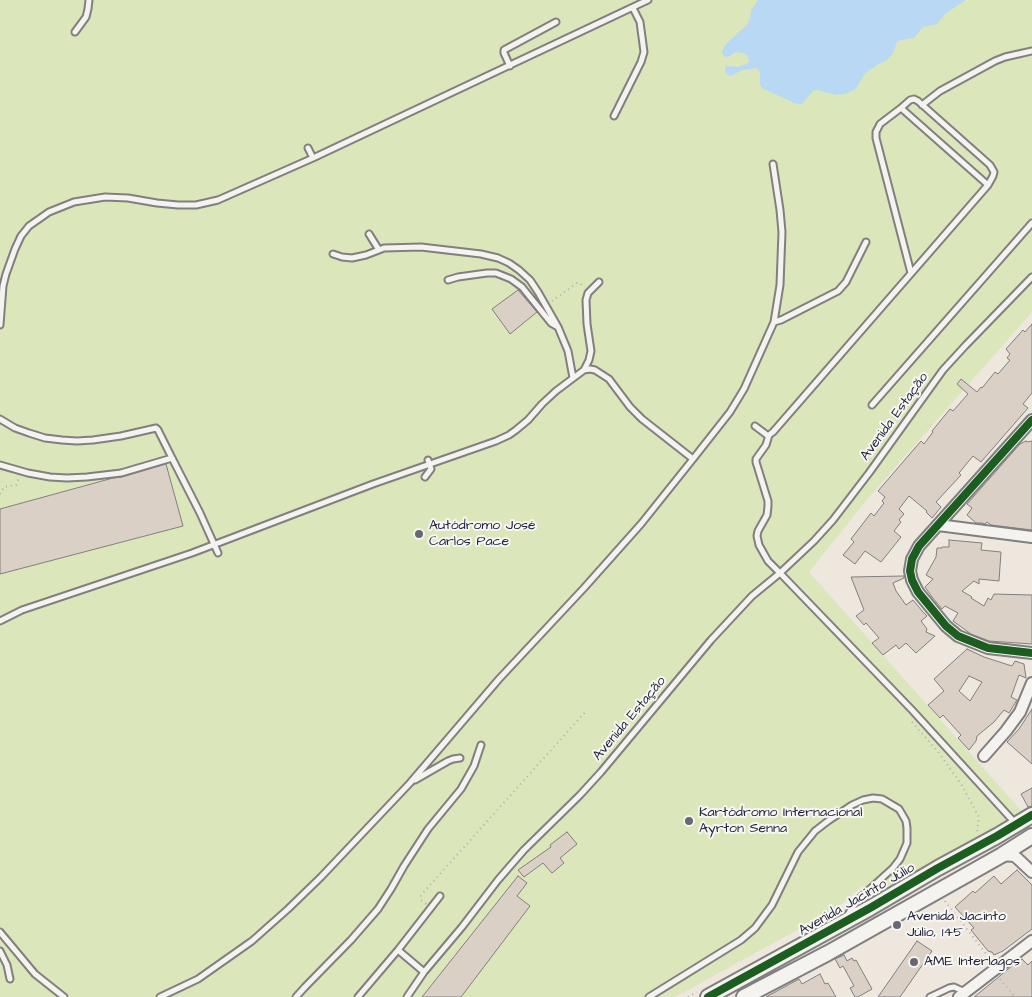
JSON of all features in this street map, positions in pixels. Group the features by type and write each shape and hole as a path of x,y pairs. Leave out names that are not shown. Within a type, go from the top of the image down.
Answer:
{"street":[{"path":"1031,422 919,546 912,560 910,571 918,592 946,626 958,636 988,648 1032,653"},
{"path":"938,525 1032,537"},
{"path":"984,756 1020,712 1032,683"},
{"name":"Avenida Jacinto Júlio","path":"708,997 845,922 1032,815"},
{"path":"997,836 1012,835 1031,838"},
{"path":"744,997 828,953 1031,838"},
{"path":"1002,855 1014,856 1032,872"},
{"path":"894,894 902,911"},
{"path":"962,994 1032,941"}],"lane":[{"path":"75,32 86,17 89,0"},
{"path":"0,325 3,286 15,249 21,236 29,226 49,212 74,202 105,196 178,205 207,204 313,158 648,0"},
{"path":"614,116 641,62 644,52 640,22 633,8"},
{"path":"510,66 504,50 556,22"},
{"path":"922,105 940,91 995,61 1032,51"},
{"path":"911,273 876,132 880,124 910,100 914,99 990,165 994,176 988,184 911,273 773,432 769,435 766,445 756,459 768,501 767,514 757,536 759,545 768,561 912,710 1017,825"},
{"path":"901,108 988,184"},
{"path":"308,148 313,158"},
{"path":"160,997 198,979 252,941 288,910 321,877 410,783 499,680 641,524 726,418 744,390 774,322 780,285 782,232 773,164"},
{"path":"872,404 1032,223"},
{"path":"369,234 379,250"},
{"path":"774,322 838,291 846,282 866,242"},
{"path":"333,254 352,258 388,248 420,247 481,254 498,258 525,275 538,292 558,327 568,351 572,378"},
{"path":"448,280 487,273 496,273 511,278 522,287 551,323 558,327"},
{"name":"Avenida Estação","path":"407,997 424,972 498,880 601,772 711,640 752,596 780,573 833,520 869,474 944,370 1032,277"},
{"path":"584,370 591,351 585,306 588,293 599,282"},
{"path":"0,621 22,610 192,553 429,462 496,441 509,435 528,420 556,391 584,370 595,370 609,379 630,407 642,419 693,459"},
{"path":"0,419 15,428 45,438 77,441 121,436 156,428 200,513 218,553"},
{"path":"755,426 769,435"},
{"path":"0,465 50,477 87,478 121,473 172,458"},
{"path":"425,477 431,471 429,462"},
{"path":"296,997 378,909 420,842 461,789 474,766 481,745"},
{"path":"410,783 453,758 460,758"},
{"path":"650,997 741,940 755,928 772,905 798,852 815,831 852,805 863,800 882,799 899,809 906,821 908,834 904,850 893,868 852,908 845,922"},
{"path":"358,997 440,896"},
{"path":"0,932 35,974 64,997"},
{"path":"398,950 424,972"},
{"path":"0,951 7,965 10,979"},
{"path":"930,997 954,987 962,994"},
{"path":"363,991 370,997"}],"path":[{"path":"546,305 578,282 588,293"},
{"path":"0,494 4,488 16,485 20,476"},
{"path":"430,908 421,900 422,894 587,710"},
{"path":"912,710 908,716 910,720 951,769 978,813 980,819 978,835"},
{"path":"938,891 997,968 996,976 1015,997"}],"green space":[{"name":"Autódromo José Carlos Pace","path":"0,0 1032,0 1032,312 869,497 809,572 1024,814 871,897 862,886 813,929 810,923 675,997 0,997"}],"water":[{"path":"758,0 966,0 946,13 937,24 923,27 914,38 897,42 893,53 887,60 868,71 854,90 836,95 817,90 813,91 800,104 762,88 760,72 757,68 742,70 731,76 725,72 727,66 738,67 749,62 748,56 744,53 736,52 728,57 724,56 722,52 726,44 747,25 751,11"}],"building":[{"path":"518,290 537,312 510,334 492,309"},
{"path":"1032,324 1032,393 1023,404 1028,408 981,462 973,456 959,473 961,475 936,502 941,507 932,518 927,511 909,496 899,509 904,514 894,531 901,537 881,562 865,551 855,564 843,555 854,542 851,539 871,513 874,516 884,503 882,501 885,497 878,491 921,441 924,444 950,409 953,411 968,394 957,384 961,379 977,392 995,372 998,374 1010,360 1007,358 1010,354 1006,349 1023,330 1025,332"},
{"path":"1032,441 1032,530 991,525 987,522 985,524 976,523 967,515 972,508 967,504 1020,444"},
{"path":"166,464 183,526 0,574 0,509"},
{"path":"949,540 982,543 981,550 1001,552 999,581 979,579 979,584 974,581 962,591 984,606 988,598 991,600 994,594 1032,595 1032,644 989,641 971,634 953,621 958,613 945,606 942,609 932,597 925,587 933,579 926,575 936,557 937,548 949,547"},
{"path":"904,576 904,578 893,583 896,591 906,605 913,600 927,616 921,621 927,629 926,632 935,636 916,653 906,643 899,649 896,645 883,655 872,643 879,638 866,623 864,625 856,616 864,610 851,577"},
{"path":"967,649 1012,666 1015,661 1024,664 1026,678 1019,675 1011,697 1017,700 1009,713 1004,710 994,722 977,736 976,741 969,750 958,738 961,735 943,715 940,718 928,705 944,691 934,679","holes":["969,676 982,682 970,701 959,691"]},
{"path":"1032,709 1032,764 1007,742 1019,729"},
{"path":"1032,788 1032,806 1028,807 1021,794"},
{"path":"567,832 577,844 560,858 564,863 552,873 543,863 524,877 518,870 551,847 550,845"},
{"path":"1017,870 1032,885 1032,929 1003,951 994,955 988,951 971,930 974,928 955,907 994,876 1001,884"},
{"path":"518,876 527,883 517,896 530,906 461,997 422,997"},
{"name":"AME Interlagos","path":"917,941 932,951 900,997 878,997"},
{"path":"844,955 847,961 852,958 854,961 856,960 872,989 858,997 855,997 850,988 854,986 843,966 840,968 835,959"},
{"path":"1022,959 1028,965 1032,961 1032,997 974,997 1014,964"},
{"path":"820,974 825,984 828,983 836,997 766,997 799,979 802,984"}],"cycle path":[{"path":"1032,420 919,546 912,559 910,571 918,592 946,626 958,636 988,648 1032,653"},
{"path":"708,997 870,908 1032,815"}],"place":[{"name":"Autódromo José Carlos Pace","path":"419,534"},
{"name":"Kartódromo Internacional Ayrton Senna","path":"689,821"},
{"name":"Avenida Jacinto Júlio, 145","path":"897,925"},
{"name":"AME Interlagos","path":"914,962"}]}
